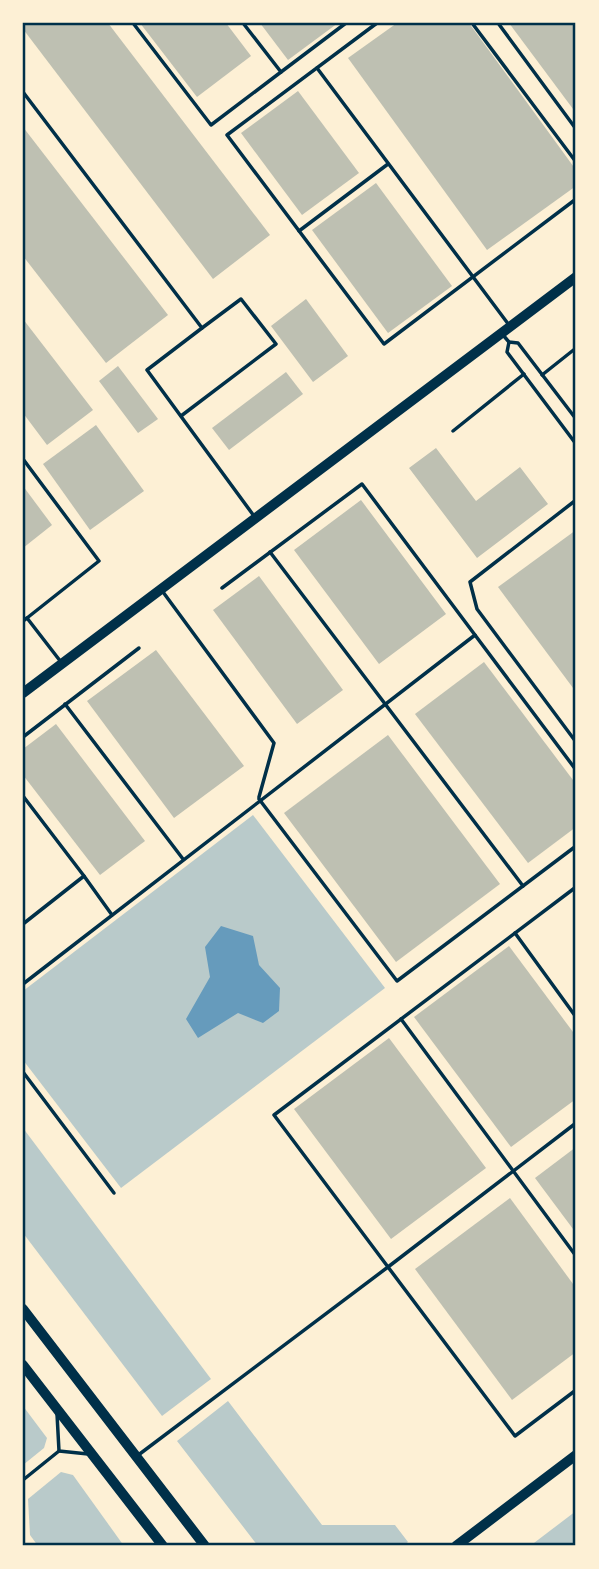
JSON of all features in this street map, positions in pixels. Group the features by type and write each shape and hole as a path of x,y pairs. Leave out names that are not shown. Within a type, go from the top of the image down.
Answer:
{"main road":[{"path":"23,1309 205,1546"},
{"path":"23,1364 163,1546"}],"street":[{"path":"23,693 507,334 576,277"},
{"path":"456,1546 576,1455"}],"lane":[{"path":"133,23 211,125 346,23"},
{"path":"243,23 281,72"},
{"path":"377,23 227,135 384,344 576,199"},
{"path":"472,23 576,162"},
{"path":"498,23 576,129"},
{"path":"317,68 473,277 507,334 518,343 576,419"},
{"path":"23,92 202,328"},
{"path":"299,231 388,164"},
{"path":"180,416 276,344 241,299 147,370 180,416 256,518"},
{"path":"507,334 507,352 576,444"},
{"path":"542,375 576,348"},
{"path":"453,431 524,374"},
{"path":"23,459 99,561 25,620 62,664"},
{"path":"222,588 362,484 576,770"},
{"path":"576,500 470,582 477,609 576,742"},
{"path":"270,552 523,886"},
{"path":"161,589 274,743 259,800"},
{"path":"23,985 475,635"},
{"path":"23,737 139,648"},
{"path":"65,704 183,859"},
{"path":"23,796 112,915"},
{"path":"259,800 397,981 576,846"},
{"path":"23,924 84,876"},
{"path":"576,887 274,1115 515,1436 576,1390"},
{"path":"515,933 576,1017"},
{"path":"401,1019 576,1256"},
{"path":"23,1072 114,1193"},
{"path":"136,1457 576,1123"},
{"path":"56,1408 59,1451"},
{"path":"23,1480 59,1451 92,1454"}],"shaded area":[{"path":"253,815 385,988 121,1188 23,1060 23,991"},
{"path":"23,1128 211,1379 162,1416 23,1233"},
{"path":"228,1401 322,1525 395,1525 408,1542 403,1546 258,1546 177,1441"},
{"path":"23,1406 47,1438 44,1448 23,1465"},
{"path":"61,1472 73,1475 124,1546 38,1546 30,1535 28,1499"},
{"path":"576,1511 576,1546 530,1546"}],"water":[{"path":"221,926 253,936 259,965 280,988 279,1011 263,1023 238,1013 198,1038 186,1019 210,977 205,947"}],"building":[{"path":"23,23 108,23 270,235 213,279 23,29"},
{"path":"140,23 226,23 251,56 197,97"},
{"path":"260,23 338,23 288,60"},
{"path":"397,23 469,23 576,170 576,186 487,250 348,58"},
{"path":"509,23 576,23 576,113"},
{"path":"298,91 359,173 302,215 241,133"},
{"path":"23,127 168,315 106,363 23,256"},
{"path":"376,183 452,286 388,333 312,230"},
{"path":"306,299 348,356 313,382 271,326"},
{"path":"23,319 93,410 47,445 23,413"},
{"path":"118,366 158,419 138,433 99,381"},
{"path":"286,372 303,394 229,450 212,428"},
{"path":"96,425 144,491 90,530 43,464"},
{"path":"436,448 476,501 520,467 548,504 477,558 409,468"},
{"path":"23,486 52,525 23,548"},
{"path":"361,500 446,614 379,664 294,550"},
{"path":"576,530 576,692 498,587"},
{"path":"259,576 343,690 297,724 213,610"},
{"path":"156,650 244,766 174,818 87,701"},
{"path":"484,662 576,784 576,827 528,863 415,714"},
{"path":"56,724 145,841 100,875 23,775 23,749"},
{"path":"388,735 500,884 396,962 284,813"},
{"path":"509,946 576,1036 576,1099 511,1147 414,1017"},
{"path":"389,1038 486,1168 391,1239 294,1109"},
{"path":"576,1147 576,1233 535,1178"},
{"path":"510,1198 576,1288 576,1352 512,1400 415,1269"}]}
